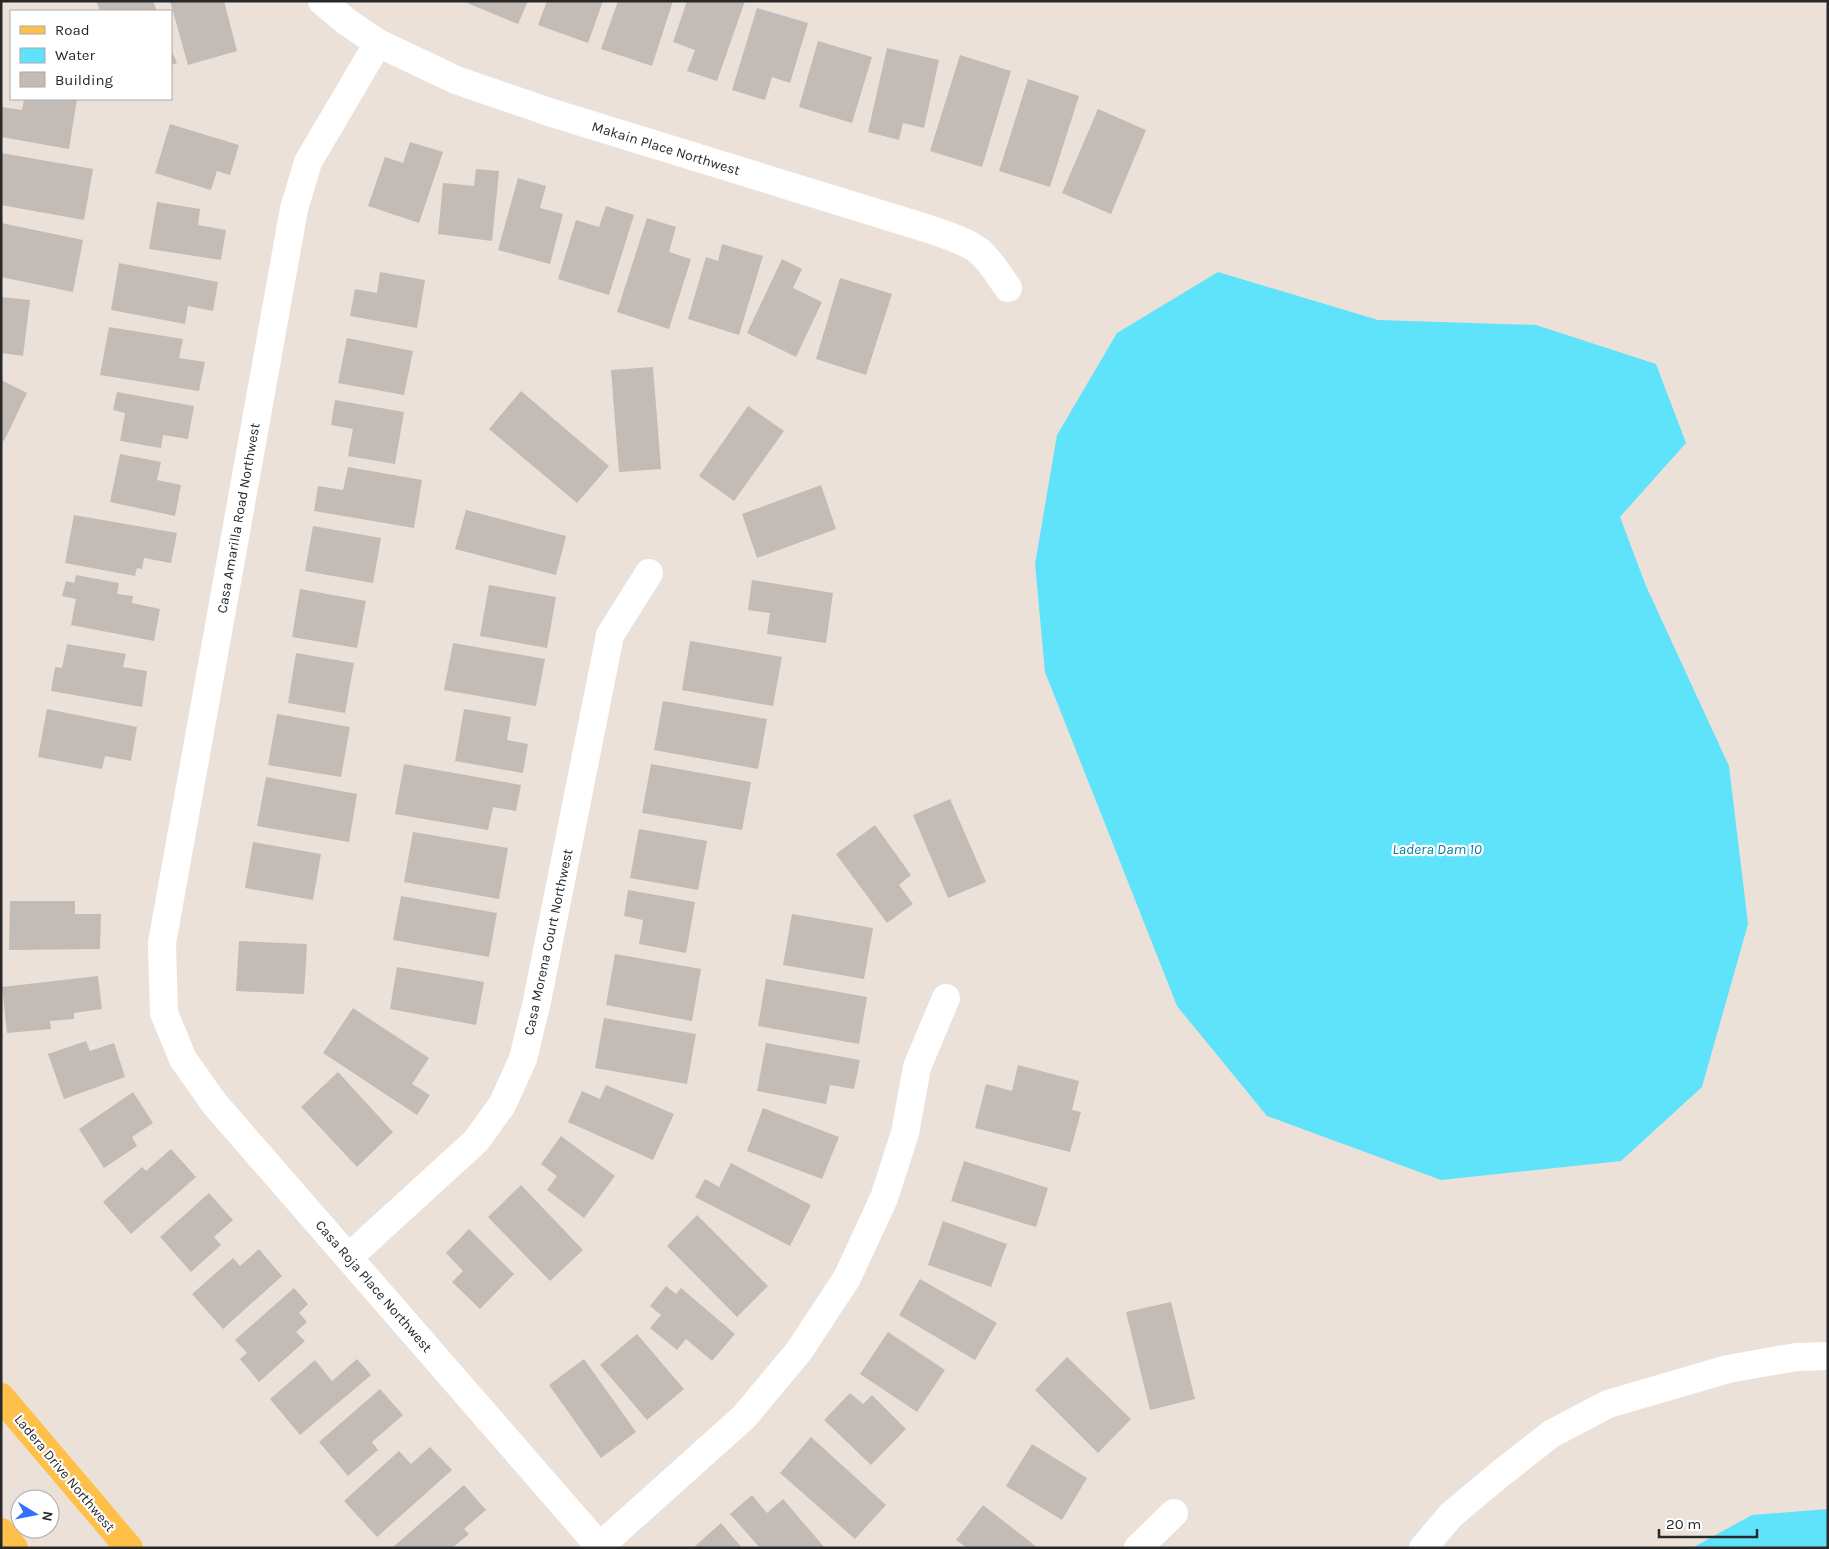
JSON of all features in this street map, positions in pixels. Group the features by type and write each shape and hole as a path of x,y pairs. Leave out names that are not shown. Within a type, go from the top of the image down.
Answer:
{"main road":[{"name":"Ladera Drive Northwest","path":"1,1397 129,1548"},
{"path":"1,1532 14,1548"}],"street":[{"name":"Makain Place Northwest","path":"322,1 347,22 378,43 434,71 507,98 919,226 958,240 983,255 1008,288"},
{"name":"Casa Amarilla Road Northwest","path":"164,1013 162,943 294,210 308,162 378,43"},
{"name":"Casa Morena Court Northwest","path":"349,1257 476,1141 502,1105 523,1059 537,1001 610,635 650,573"},
{"path":"600,1547 744,1417 800,1351 847,1278 884,1198 904,1133 917,1067 946,998"},
{"name":"Casa Roja Place Northwest","path":"164,1013 183,1060 214,1103 600,1547"},
{"path":"1423,1548 1452,1516 1500,1474 1551,1434 1608,1404 1728,1369 1796,1357 1828,1356"},
{"path":"1138,1548 1174,1513"}],"water":[{"name":"Ladera Dam 10","path":"1218,272 1378,320 1536,325 1656,364 1686,443 1620,517 1646,586 1729,766 1748,924 1702,1087 1621,1161 1441,1180 1267,1116 1177,1006 1045,672 1035,564 1057,435 1117,333"},
{"path":"1828,1509 1828,1548 1692,1548 1752,1515"}],"building":[{"path":"96,1 153,1 157,10 100,10"},
{"path":"170,1 224,1 237,51 188,65"},
{"path":"468,1 528,1 518,24 467,3"},
{"path":"547,1 603,1 588,43 538,25"},
{"path":"618,1 673,1 652,66 601,49"},
{"path":"687,1 745,1 717,81 687,71 695,50 673,42"},
{"path":"757,8 808,23 790,83 772,77 765,100 732,90"},
{"path":"818,41 872,57 852,123 799,107"},
{"path":"887,48 939,60 924,128 903,123 899,140 868,132"},
{"path":"172,51 177,63 172,65"},
{"path":"960,55 1011,71 982,167 930,151"},
{"path":"1028,79 1079,96 1050,187 999,171"},
{"path":"24,100 77,100 69,149 1,137 2,107 22,110"},
{"path":"1098,109 1146,130 1111,214 1062,193"},
{"path":"170,124 239,145 230,175 217,171 211,190 155,173"},
{"path":"410,142 443,152 419,223 368,206 385,157 403,163"},
{"path":"1,153 93,169 84,220 1,205"},
{"path":"476,169 499,171 492,241 438,234 443,183 474,186"},
{"path":"518,178 546,186 540,208 563,214 550,264 498,250"},
{"path":"157,202 200,209 198,225 226,230 221,260 149,249"},
{"path":"606,206 634,215 609,295 558,279 576,220 599,227"},
{"path":"647,218 676,227 669,252 691,259 669,329 617,312"},
{"path":"1,223 83,240 73,292 1,277"},
{"path":"722,244 763,256 739,335 688,319 706,257 718,261"},
{"path":"782,259 802,269 793,288 822,302 796,357 747,333"},
{"path":"119,263 218,282 213,311 188,306 185,324 111,310"},
{"path":"380,272 425,280 417,328 350,316 355,289 377,293"},
{"path":"840,278 892,294 866,375 816,359"},
{"path":"1,297 30,300 23,356 1,353"},
{"path":"109,327 183,339 179,358 205,362 199,391 100,375"},
{"path":"347,338 413,351 404,395 338,383"},
{"path":"653,367 661,469 619,472 611,370"},
{"path":"1,380 27,393 4,441 1,439"},
{"path":"521,391 609,466 577,503 489,429"},
{"path":"117,392 194,406 188,439 163,435 161,448 120,441 125,413 113,410"},
{"path":"335,400 404,412 395,464 348,456 353,429 331,425"},
{"path":"748,406 784,431 734,501 699,476"},
{"path":"120,454 161,462 157,480 181,485 175,516 110,502"},
{"path":"348,467 422,480 414,528 314,511 318,486 343,490"},
{"path":"821,485 836,529 757,558 742,514"},
{"path":"466,510 566,536 556,575 455,549"},
{"path":"74,515 177,533 171,563 144,558 142,569 137,568 135,576 65,563"},
{"path":"313,526 381,538 373,583 305,571"},
{"path":"76,575 119,583 117,594 133,596 132,603 160,609 154,641 71,625 76,599 62,596 66,581 74,583"},
{"path":"752,580 833,593 826,643 767,634 770,613 748,610"},
{"path":"489,585 556,597 547,648 480,636"},
{"path":"300,589 366,601 357,648 292,637"},
{"path":"690,641 782,657 773,706 682,690"},
{"path":"453,643 545,659 536,706 444,690"},
{"path":"67,644 126,654 123,667 147,671 142,707 51,691 55,667 62,668"},
{"path":"296,653 354,663 345,713 288,703"},
{"path":"663,701 767,719 758,769 654,750"},
{"path":"47,709 137,727 131,761 105,756 102,769 38,757"},
{"path":"464,709 511,717 507,740 528,744 523,773 455,761"},
{"path":"277,714 350,727 341,777 268,765"},
{"path":"404,764 521,785 516,811 493,807 488,830 395,814"},
{"path":"651,764 751,782 742,830 642,813"},
{"path":"266,777 357,794 349,842 257,826"},
{"path":"950,799 986,882 948,898 913,815"},
{"path":"875,825 911,875 899,885 913,904 887,923 836,854"},
{"path":"639,829 707,841 698,890 630,878"},
{"path":"413,832 508,848 499,899 404,882"},
{"path":"253,842 321,854 313,900 245,888"},
{"path":"628,890 695,902 686,953 639,944 643,920 624,916"},
{"path":"401,896 497,913 489,957 393,940"},
{"path":"10,901 75,901 75,914 101,914 100,949 9,950"},
{"path":"792,914 873,928 864,979 783,965"},
{"path":"239,941 307,944 304,994 236,991"},
{"path":"615,954 701,969 692,1021 606,1005"},
{"path":"397,967 484,982 476,1025 390,1009"},
{"path":"98,976 102,1009 74,1013 74,1019 50,1021 51,1029 7,1033 2,987"},
{"path":"766,979 867,997 859,1044 758,1026"},
{"path":"353,1008 429,1058 412,1084 430,1095 417,1115 323,1053"},
{"path":"604,1018 696,1034 687,1084 595,1068"},
{"path":"86,1041 90,1051 114,1043 125,1077 64,1099 48,1054"},
{"path":"766,1043 860,1060 854,1089 830,1085 826,1104 757,1091"},
{"path":"1018,1065 1079,1081 1072,1110 1081,1112 1070,1152 975,1128 986,1084 1012,1091"},
{"path":"338,1072 393,1132 357,1167 301,1107"},
{"path":"606,1085 674,1114 653,1160 568,1122 582,1091 600,1099"},
{"path":"133,1092 153,1123 132,1137 137,1146 104,1168 79,1129"},
{"path":"763,1108 839,1137 822,1179 747,1151"},
{"path":"561,1136 615,1176 584,1218 547,1190 557,1176 541,1164"},
{"path":"171,1149 196,1177 131,1234 103,1202 142,1167 146,1171"},
{"path":"964,1161 1048,1188 1036,1227 951,1201"},
{"path":"731,1163 811,1205 790,1246 695,1197 705,1179 719,1187"},
{"path":"521,1185 583,1250 550,1281 488,1217"},
{"path":"209,1193 233,1220 214,1237 221,1245 191,1272 160,1237"},
{"path":"697,1215 768,1286 737,1317 667,1246"},
{"path":"943,1221 1007,1244 991,1287 928,1265"},
{"path":"469,1229 514,1274 480,1309 452,1282 463,1271 446,1253"},
{"path":"259,1249 282,1276 223,1329 192,1294 233,1258 240,1266"},
{"path":"920,1279 997,1323 975,1360 899,1315"},
{"path":"666,1286 676,1294 681,1288 735,1334 712,1361 686,1339 677,1350 650,1328 661,1315 650,1306"},
{"path":"294,1288 308,1304 299,1313 307,1322 296,1332 305,1341 259,1382 240,1359 247,1353 235,1340"},
{"path":"1171,1302 1195,1399 1150,1410 1126,1312"},
{"path":"888,1332 945,1370 917,1412 860,1374"},
{"path":"637,1334 684,1389 647,1420 600,1365"},
{"path":"1067,1357 1131,1419 1098,1453 1035,1390"},
{"path":"357,1359 371,1375 300,1435 270,1399 315,1360 332,1381"},
{"path":"584,1359 636,1432 601,1458 549,1385"},
{"path":"380,1389 403,1415 372,1442 378,1450 348,1476 319,1442"},
{"path":"850,1393 863,1404 872,1395 906,1429 871,1465 824,1420"},
{"path":"811,1437 886,1505 855,1539 780,1473"},
{"path":"1032,1444 1087,1478 1062,1520 1006,1486"},
{"path":"430,1447 452,1470 377,1537 344,1501 399,1451 411,1464"},
{"path":"464,1485 486,1510 464,1529 469,1534 452,1548 392,1548"},
{"path":"752,1495 767,1513 783,1499 825,1548 760,1548 730,1514"},
{"path":"983,1505 1038,1548 967,1548 956,1540"},
{"path":"721,1523 742,1548 693,1548"}]}
